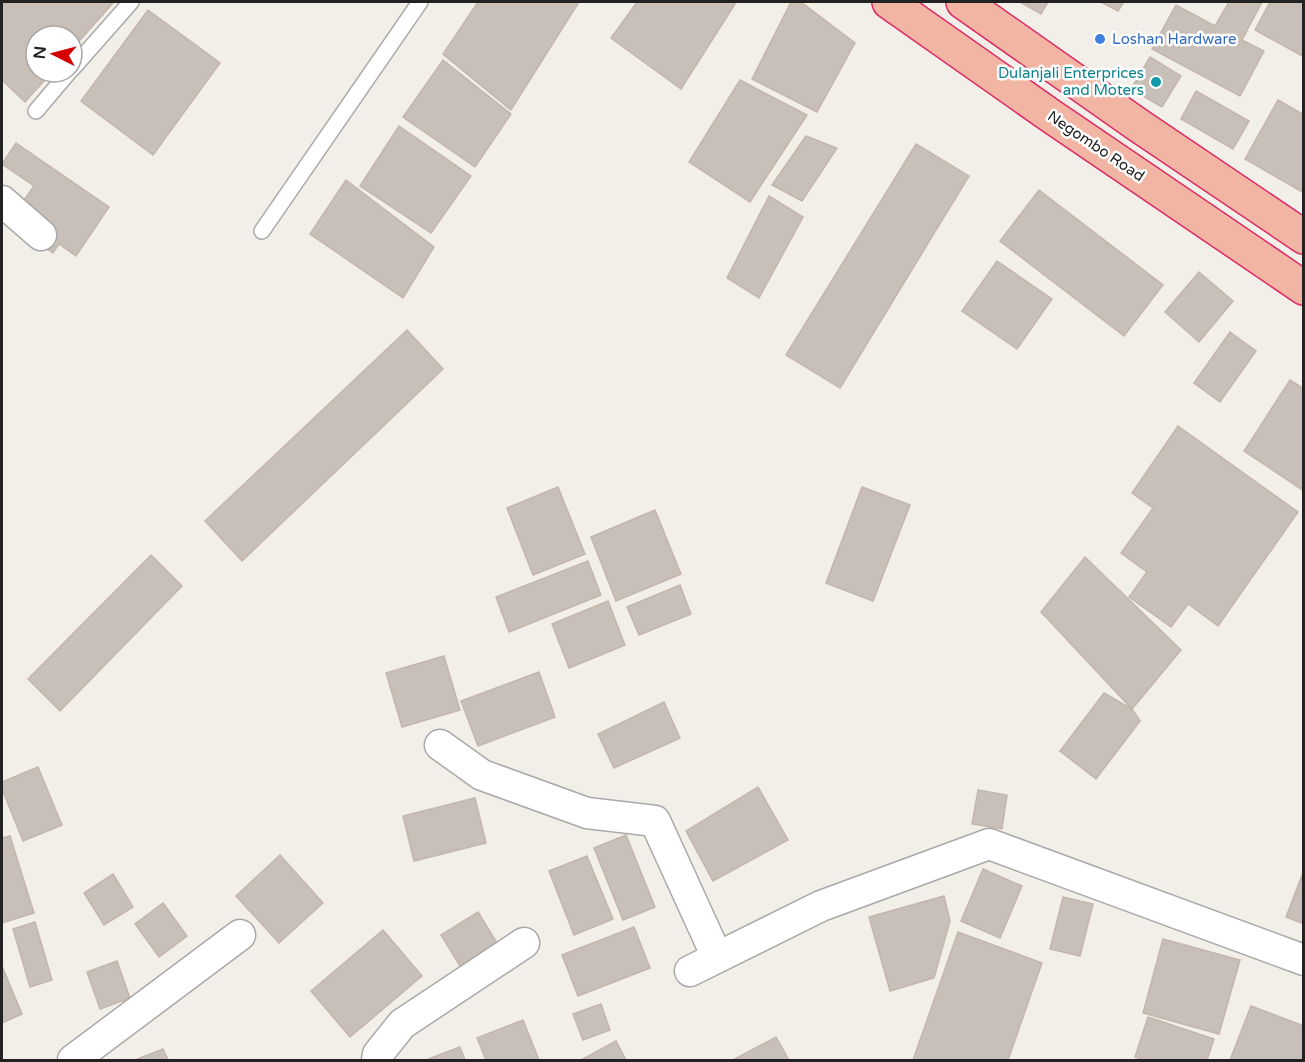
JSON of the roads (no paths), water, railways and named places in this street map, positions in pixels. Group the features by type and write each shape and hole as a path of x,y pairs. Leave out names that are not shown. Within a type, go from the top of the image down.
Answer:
{"highway":[{"name":"Negombo Road","path":"889,2 1051,116 1304,288"},
{"path":"963,2 1138,125 1304,237"}],"street":[{"path":"2,201 41,234"},
{"path":"440,745 482,775 587,813 655,821 717,957"},
{"path":"690,971 821,906 989,844 1304,960"},
{"path":"74,1060 240,935"},
{"path":"377,1060 378,1054 402,1024 524,943"}],"lane":[{"path":"84,55 131,2"},
{"path":"262,231 420,2"},
{"path":"36,111 59,84"}],"place":[{"name":"Loshan Hardware","path":"1100,39"},
{"name":"Dulanjali Enterprices and Moters","path":"1156,82"}]}
